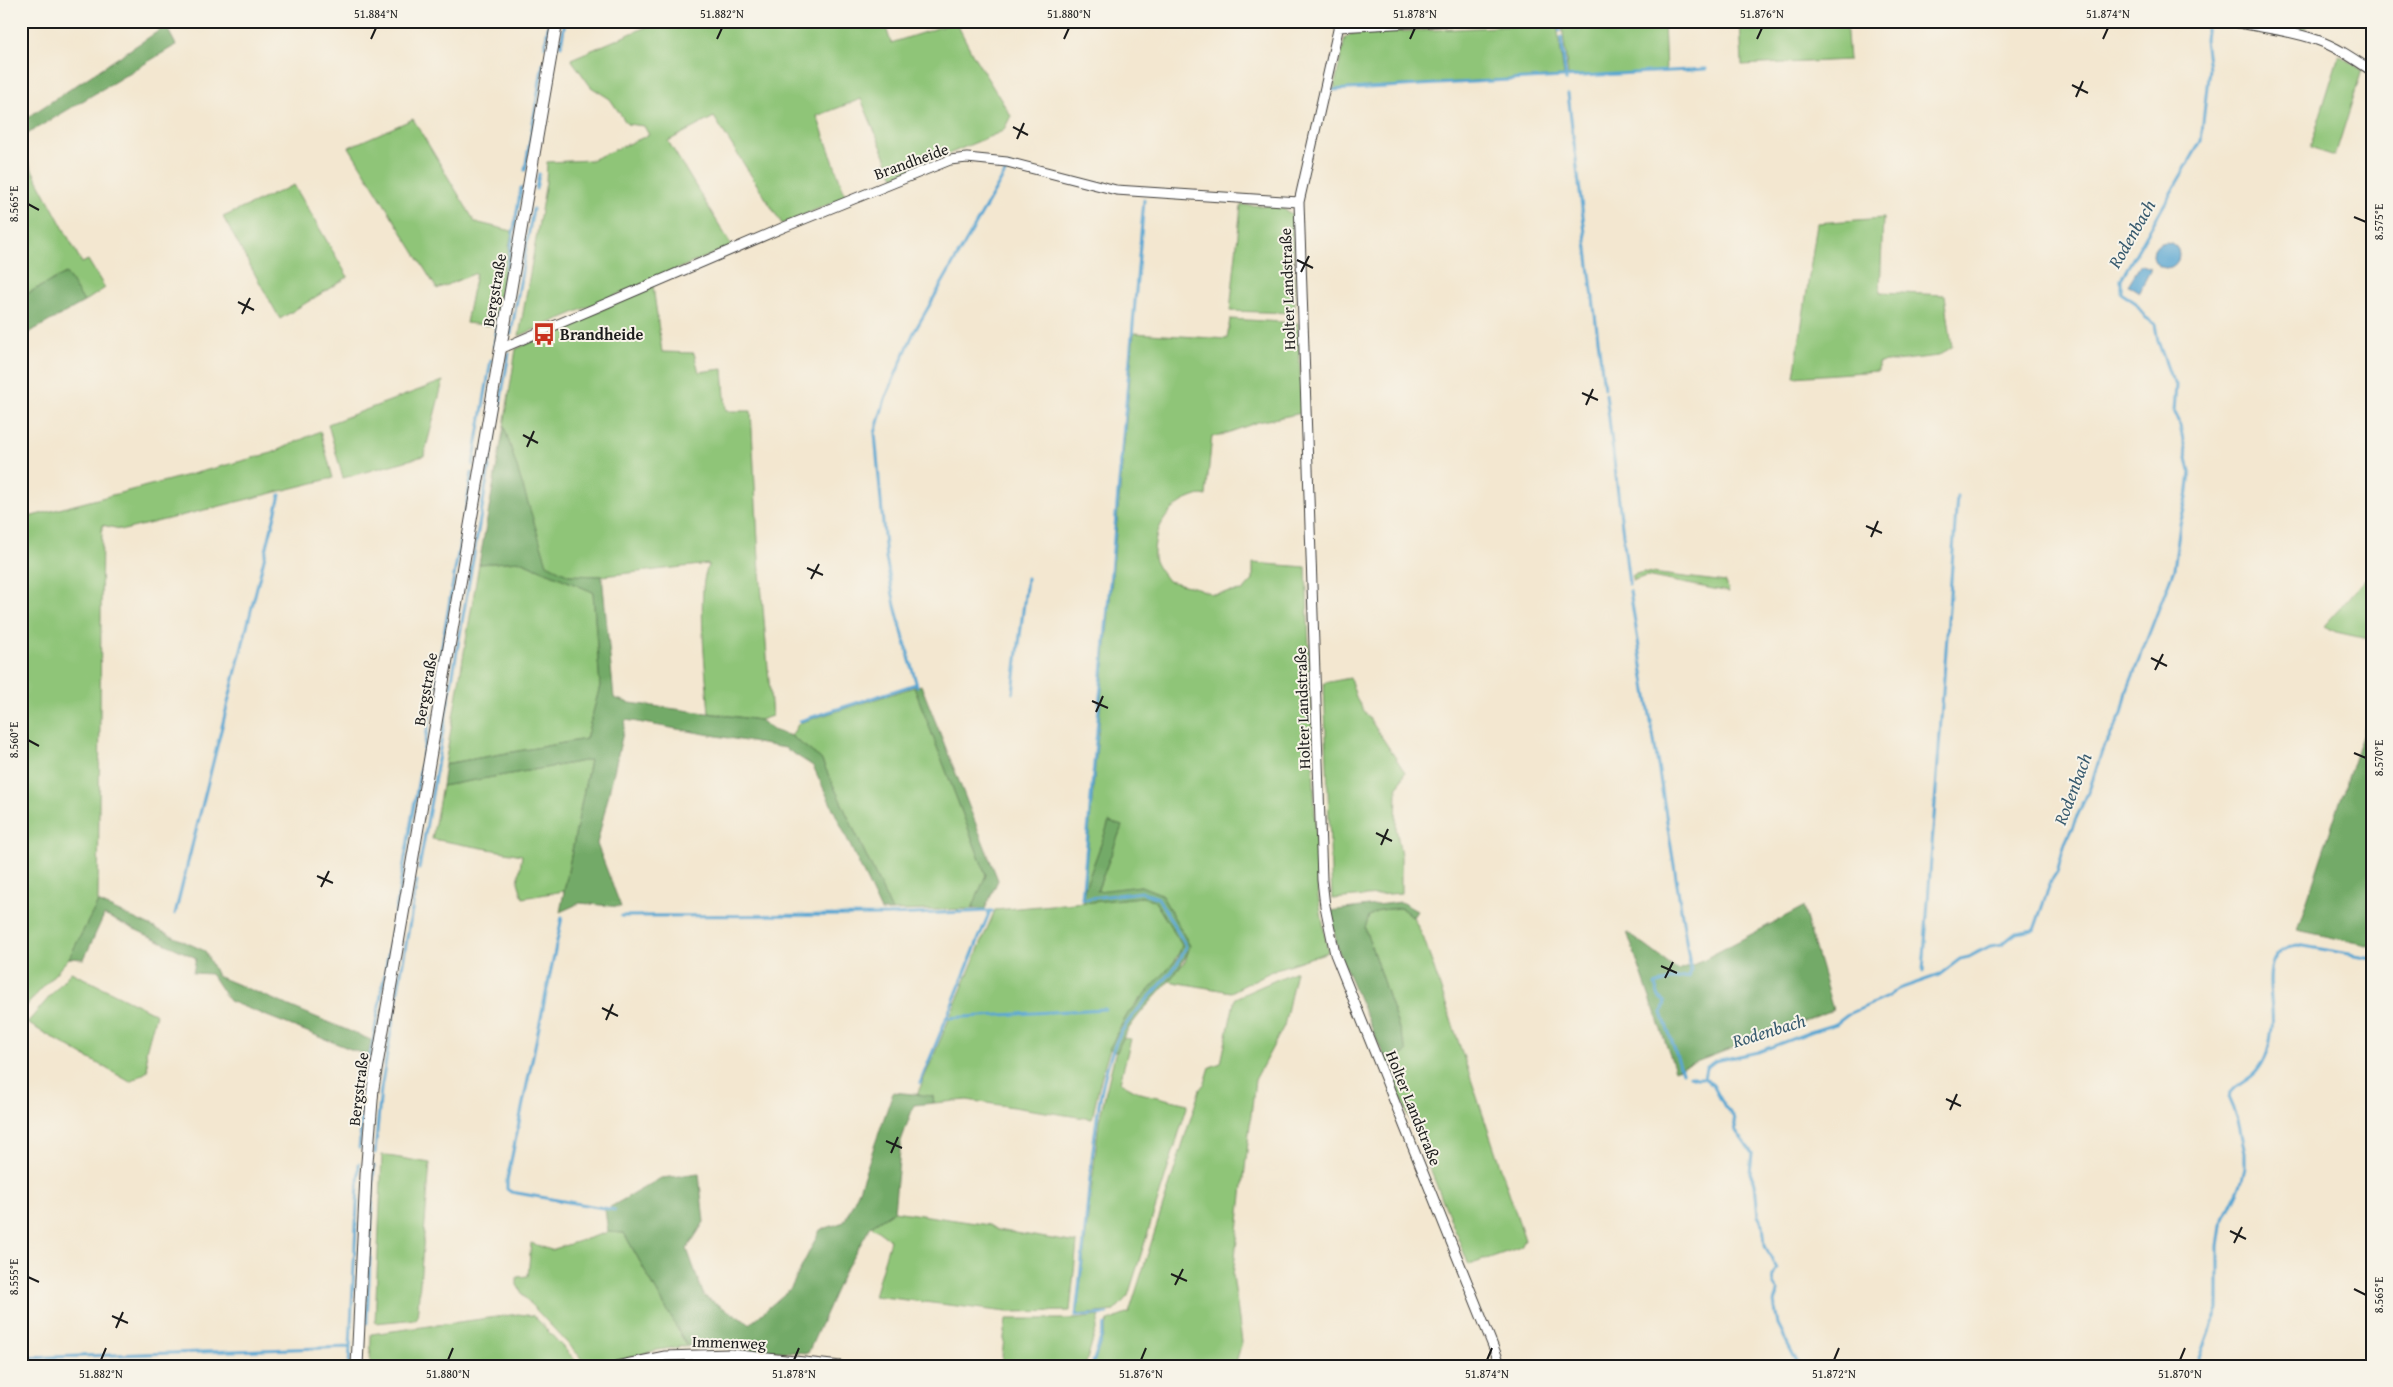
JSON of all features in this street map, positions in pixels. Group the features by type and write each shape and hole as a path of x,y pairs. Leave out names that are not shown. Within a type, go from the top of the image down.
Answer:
{"street":[{"name":"Bergstraße","path":"357,1366 366,1175 373,1088 558,21"},
{"path":"1339,24 1449,21"},
{"path":"2229,21 2318,40 2343,52 2372,71"},
{"name":"Holter Landstraße","path":"1339,24 1299,202 1322,880 1325,906 1335,954 1501,1366"},
{"name":"Brandheide","path":"500,349 791,224 950,160 967,158 1007,162 1116,190 1299,202"},
{"name":"Immenweg","path":"616,1366 665,1356 730,1354 841,1366"}],"green space":[{"path":"660,21 884,21 891,43 956,22 973,55 1011,116 1003,131 894,177 861,99 817,116 846,197 782,224 714,117 668,141 732,246 519,336 546,182 547,162 591,160 649,135 644,126 627,124 610,99 591,87 571,59"},
{"path":"1603,21 1664,21 1666,72 1568,76 1562,25"},
{"path":"1740,21 1846,21 1849,60 1742,65"},
{"path":"2249,21 2298,21 2307,27 2302,31"},
{"path":"1557,24 1564,76 1334,89 1345,38 1351,34"},
{"path":"166,26 176,45 24,136 21,126 31,115"},
{"path":"2339,55 2362,70 2335,156 2310,148"},
{"path":"413,119 475,222 512,231 494,326 466,323 476,273 437,289 349,147"},
{"path":"21,149 82,263 88,260 105,288 84,302 66,273 21,297"},
{"path":"294,185 348,277 280,319 223,217"},
{"path":"1241,205 1278,206 1292,214 1295,313 1230,311"},
{"path":"1883,218 1880,292 1945,295 1952,347 1938,356 1878,363 1878,371 1794,377 1817,223"},
{"path":"66,273 84,302 21,337 21,297"},
{"path":"653,286 662,352 694,353 699,372 723,369 726,411 751,411 759,559 772,716 760,720 709,713 702,613 705,575 709,564 602,576 569,575 547,565 504,426 516,349"},
{"path":"1230,319 1298,323 1302,413 1258,422 1219,436 1212,436 1206,496 1200,495 1182,502 1168,514 1156,538 1154,557 1158,567 1168,581 1197,588 1212,594 1243,591 1253,580 1253,563 1306,567 1318,895 1328,952 1276,969 1231,992 1168,981 1185,962 1190,946 1161,894 1141,886 1097,892 1122,826 1109,822 1084,891 1134,333 1227,339"},
{"path":"443,381 424,456 343,478 328,424"},
{"path":"504,426 547,564 569,575 602,576 614,698 630,703 760,720 773,730 791,736 821,759 892,911 881,911 813,766 785,748 626,720 597,844 621,907 580,903 560,912 590,760 442,786 445,764 586,739 600,686 593,592 520,561 479,564"},
{"path":"320,431 333,478 124,530 102,525 98,902 69,958 21,1012 21,519 272,453"},
{"path":"520,561 593,592 600,686 586,739 445,764 479,564"},
{"path":"1643,572 1726,582 1729,592 1646,576 1632,581 1633,575"},
{"path":"2366,579 2372,579 2372,640 2336,632 2324,626"},
{"path":"1350,678 1357,700 1405,772 1397,789 1396,828 1401,855 1401,893 1332,899 1324,683"},
{"path":"921,685 998,880 985,909 972,909 986,875 914,687"},
{"path":"914,687 986,875 972,909 892,911 821,759 791,736 799,723"},
{"path":"2372,706 2372,946 2297,930"},
{"path":"590,760 564,891 523,898 518,882 522,855 432,839 442,786"},
{"path":"1109,822 1122,826 1097,891 1141,886 1161,894 1190,946 1175,974 1132,1023 1117,1052 1109,1049 1128,1013 1178,958 1182,945 1154,900 1142,897 1084,903 1084,891"},
{"path":"1142,897 1154,900 1182,945 1172,965 1135,1005 1120,1026 1105,1065 1092,1119 967,1100 934,1103 933,1097 917,1095 995,910"},
{"path":"98,902 205,951 217,976 371,1040 368,1056 229,1001 211,974 193,973 196,958 104,915 84,959 69,958"},
{"path":"1401,902 1417,911 1413,917 1401,908 1380,910 1369,916 1365,928 1407,1052 1387,1063 1339,953 1329,911"},
{"path":"1803,907 1833,1010 1675,1070 1627,932 1678,970 1695,964"},
{"path":"1401,908 1413,917 1424,939 1525,1240 1521,1247 1469,1265 1387,1063 1407,1052 1365,928 1369,916 1380,910"},
{"path":"1296,971 1284,1026 1255,1080 1233,1275 1242,1342 1235,1366 1093,1366 1108,1321 1129,1313 1200,1089 1205,1083 1210,1067 1221,1063 1235,998"},
{"path":"71,972 156,1014 146,1051 148,1071 130,1082 27,1023"},
{"path":"1122,1038 1131,1039 1120,1082 1140,1093 1188,1104 1128,1296 1114,1311 1077,1315 1099,1120 1115,1054"},
{"path":"893,1092 933,1096 934,1103 914,1105 901,1141 894,1211 871,1226 843,1274 808,1353 687,1346 624,1233 608,1232 605,1210 661,1178 699,1174 704,1222 687,1249 704,1296 750,1324 791,1288 820,1230 844,1222 859,1190"},
{"path":"382,1155 430,1163 417,1319 375,1323"},
{"path":"894,1211 989,1225 997,1230 1077,1243 1070,1311 1007,1312 874,1296 890,1240 871,1226"},
{"path":"608,1232 624,1233 687,1346 657,1350 601,1366 588,1365 525,1298 517,1285 517,1277 528,1276 531,1243 551,1250"},
{"path":"518,1314 534,1316 575,1360 577,1366 370,1366 371,1334"},
{"path":"1100,1316 1085,1366 1001,1366 1006,1319 1076,1319"}],"water":[{"path":"2166,242 2175,246 2179,255 2175,264 2166,268 2157,264 2153,255 2157,246"},
{"path":"2141,264 2150,268 2150,271 2139,292 2128,285"}],"waterway":[{"path":"545,46 549,21"},
{"path":"561,46 565,21"},
{"name":"Rodenbach","path":"1704,1078 1706,1068 1715,1061 1758,1052 1836,1024 1849,1014 1887,997 1896,990 1939,975 1960,959 1969,957 1990,946 2002,944 2016,933 2034,930 2051,881 2057,872 2065,843 2090,788 2102,751 2122,714 2127,691 2174,569 2190,472 2179,421 2174,411 2176,385 2170,375 2158,341 2155,324 2145,317 2136,303 2121,293 2121,279 2201,141 2209,68 2205,40 2207,21"},
{"path":"1559,24 1560,31"},
{"path":"1561,37 1566,80"},
{"path":"525,170 543,63"},
{"path":"1332,90 1706,69"},
{"path":"1568,94 1604,388"},
{"path":"917,686 895,606 886,558 875,433 885,399 913,334 1009,166"},
{"path":"536,189 539,174"},
{"path":"494,346 521,188"},
{"path":"1107,1314 1076,1316 1094,1143 1102,1089 1111,1056 1124,1027 1173,970 1186,946 1158,898 1142,892 1082,899 1144,200"},
{"path":"511,334 533,209"},
{"path":"419,869 509,353"},
{"path":"473,465 491,360"},
{"path":"1606,394 1629,584"},
{"path":"359,1148 365,1087 472,473"},
{"path":"175,914 280,495"},
{"path":"1923,971 1957,496"},
{"path":"1013,693 1027,578"},
{"path":"1630,591 1691,971 1689,977 1673,979 1655,985 1659,997 1665,1002 1662,1013 1682,1072"},
{"path":"800,721 916,684"},
{"path":"375,1153 381,1089 417,881"},
{"path":"920,1083 990,911"},
{"path":"621,916 888,915 992,911"},
{"path":"562,917 507,1180 507,1189 511,1192 615,1210"},
{"path":"2197,1366 2218,1309 2218,1246 2221,1225 2241,1184 2245,1168 2245,1152 2237,1116 2229,1097 2236,1087 2257,1071 2267,1054 2272,1029 2271,966 2276,956 2284,949 2298,945 2372,958"},
{"path":"946,1018 1105,1009"},
{"path":"1690,1076 1704,1078"},
{"name":"Rodenbach","path":"1704,1078 1713,1085 1725,1107 1733,1116 1736,1131 1752,1153 1750,1173 1755,1183 1758,1216 1763,1224 1765,1246 1777,1269 1773,1280 1774,1286 1778,1291 1774,1302 1778,1325 1799,1366"},
{"path":"349,1366 359,1164"},
{"path":"367,1323 374,1166"},
{"path":"1092,1366 1105,1325"},
{"path":"21,1358 350,1347"}],"place":[{"name":"Brandheide","path":"544,334"}]}
